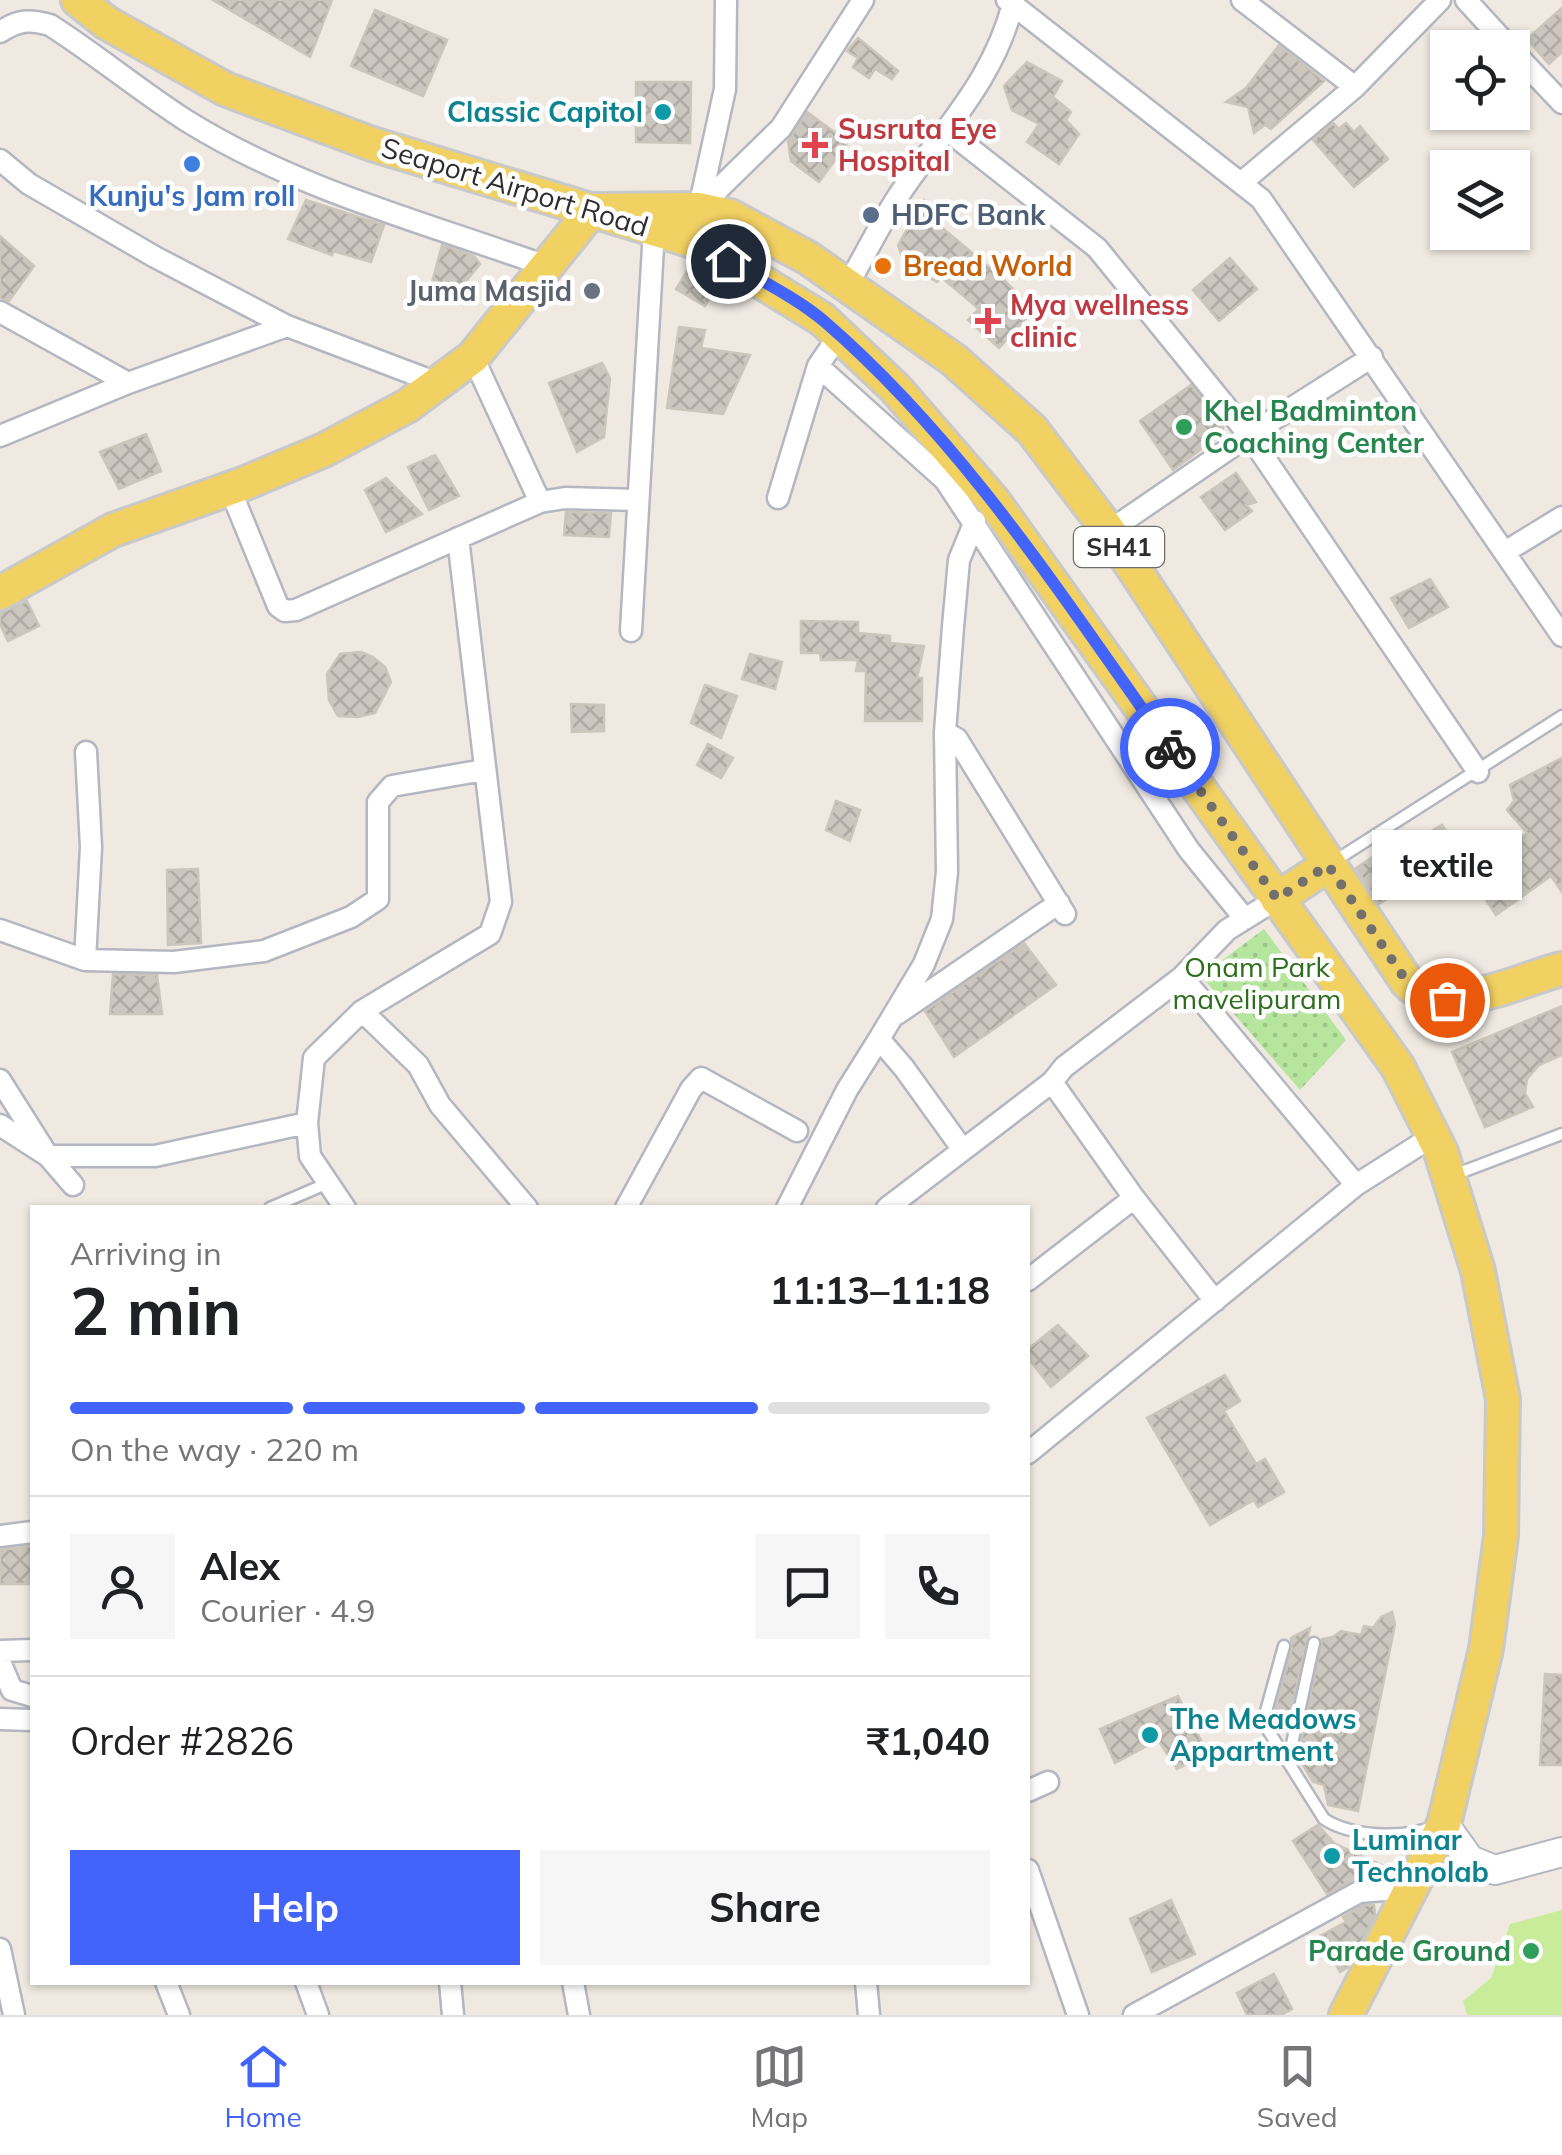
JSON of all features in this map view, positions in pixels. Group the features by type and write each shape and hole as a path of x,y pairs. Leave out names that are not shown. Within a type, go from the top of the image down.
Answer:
{"main road":[{"name":"Seaport Airport Road","path":"85,2 107,23 225,89 372,144 696,242 822,319 896,389 994,502 1398,1068 1434,1136 1478,1271 1503,1399 1501,1536 1488,1630 1444,1824 1346,2015"},
{"name":"SH41","path":"592,210 698,210 730,216 808,258 954,360 1032,430 1109,531 1328,865 1418,994 1447,1000 1468,997 1562,969"},
{"path":"0,594 113,530 230,489 324,450 440,384 472,357 592,210"},
{"path":"1277,899 1328,865"},
{"path":"1444,1824 1470,1860 1495,1870 1562,1852"}],"street":[{"path":"698,210 725,90 726,0"},
{"path":"698,210 781,128 863,0"},
{"path":"1242,0 1354,87"},
{"path":"1241,183 1354,87 1440,0"},
{"path":"1466,0 1494,30"},
{"path":"848,286 898,197 948,131 997,53 1018,3 1261,199 1562,636"},
{"path":"0,32 17,21 35,20 50,25 188,121 266,162 350,199 546,266"},
{"path":"1530,69 1562,103"},
{"path":"948,131 1097,248 1249,435 1478,772"},
{"path":"0,160 29,184 287,326 440,384"},
{"path":"631,632 654,228"},
{"path":"0,312 128,384"},
{"path":"0,436 287,326"},
{"path":"778,498 818,366 838,335"},
{"path":"472,357 540,502"},
{"path":"1109,531 1249,435 1372,358"},
{"path":"818,366 945,480 1189,850 1245,919"},
{"path":"230,489 278,606 285,611 296,610 540,502 566,498 638,500"},
{"path":"1505,552 1562,517"},
{"path":"789,1205 847,1090 924,964 942,919 947,872 945,732 958,560 974,520"},
{"path":"344,1205 310,1156 307,1123 314,1058 362,1011 490,934 501,902 458,538"},
{"path":"891,1018 1062,909 956,739 945,732"},
{"path":"85,960 91,847 86,752"},
{"path":"0,930 85,960 174,962 264,951 351,917 378,899 378,802 392,786 484,770"},
{"path":"890,1205 1182,977 1228,930 1277,899"},
{"path":"1182,977 1356,1185"},
{"path":"362,1011 418,1066 440,1105 523,1205"},
{"path":"879,1039 963,1150"},
{"path":"628,1205 691,1089 702,1078 797,1130"},
{"path":"0,1080 48,1156 73,1185"},
{"path":"1052,1082 1134,1198 1215,1301"},
{"path":"1,1128 48,1156 156,1156 307,1123"},
{"path":"1030,1451 1356,1185 1434,1136"},
{"path":"1030,1278 1134,1198"},
{"path":"0,1536 30,1532"},
{"path":"0,1651 30,1650"},
{"path":"0,1662 12,1690 30,1695"},
{"path":"0,1719 30,1720"},
{"path":"1030,1790 1048,1782"},
{"path":"1030,1876 1078,2015"},
{"path":"1134,2015 1359,1892 1410,1888"},
{"path":"0,1949 14,2015"},
{"path":"167,1985 179,2015"},
{"path":"307,1985 318,2015"},
{"path":"450,1985 454,2015"},
{"path":"574,1985 579,2015"},
{"path":"866,1985 869,2015"}],"lane":[{"path":"1328,865 1562,716"},
{"path":"1448,1178 1562,1134"},
{"path":"277,1205 328,1182"},
{"path":"1288,1763 1314,1643"},
{"path":"1284,1646 1263,1722 1324,1819 1339,1829 1406,1832 1444,1824"}],"green space":[{"name":"Onam Park mavelipuram","path":"1264,929 1346,1040 1300,1090 1201,976"},
{"name":"Parade Ground","path":"1562,1910 1562,2015 1467,2015 1463,2001 1491,1978 1510,1924"}],"building":[{"path":"213,0 332,0 310,57"},
{"path":"1562,8 1562,52 1549,64 1530,42 1530,36"},
{"path":"375,10 447,40 423,96 351,66"},
{"path":"858,38 898,71 892,79 875,69 869,78 853,67 858,58 847,51"},
{"path":"1279,45 1324,81 1271,129 1265,125 1254,133 1248,107 1226,102 1246,88"},
{"path":"1027,62 1062,81 1053,97 1071,112 1066,120 1079,134 1059,164 1027,142 1039,124 1012,110 1004,86"},
{"name":"Classic Capitol","path":"636,82 691,82 690,143 636,142"},
{"path":"807,112 848,142 819,182 791,161 788,141"},
{"path":"1333,123 1339,129 1346,123 1354,132 1360,126 1388,159 1354,187 1313,140"},
{"path":"306,200 384,225 371,262 333,251 332,255 288,239"},
{"path":"924,200 941,212 934,221 1034,310 999,348 968,320 979,309 941,277 937,282 904,263 898,245"},
{"path":"0,236 34,266 9,301 0,298"},
{"path":"442,245 474,256 480,264 458,291 432,283"},
{"path":"1230,258 1257,289 1219,321 1193,290"},
{"path":"689,268 717,284 705,306 676,289"},
{"path":"679,327 705,330 701,348 750,355 723,414 667,408"},
{"path":"602,363 610,378 604,437 577,452 549,383"},
{"name":"Khel Badminton Coaching Center","path":"1191,385 1223,425 1223,433 1173,470 1140,421"},
{"path":"146,434 161,471 119,489 100,452"},
{"path":"435,455 459,496 429,510 408,467"},
{"path":"1236,473 1256,502 1246,505 1252,511 1225,530 1201,497"},
{"path":"386,478 422,514 386,532 365,490"},
{"path":"566,512 611,513 609,537 564,535"},
{"path":"1430,579 1448,607 1409,628 1391,598"},
{"path":"27,601 39,626 8,641 0,624 0,613"},
{"path":"801,621 858,622 858,633 890,636 890,643 924,646 917,678 922,678 922,721 865,721 866,671 856,671 858,660 821,660 820,653 801,653"},
{"path":"361,652 385,667 391,682 375,713 338,716 329,700 327,674 340,654"},
{"path":"750,654 782,662 775,689 742,679"},
{"path":"705,685 737,696 721,738 691,723"},
{"path":"571,704 604,705 604,731 572,732"},
{"path":"708,744 733,758 721,778 697,765"},
{"path":"1562,758 1562,892 1551,876 1496,915 1468,873 1527,833 1507,810 1514,801 1510,785"},
{"path":"836,801 860,810 850,841 826,830"},
{"path":"1442,825 1465,857 1421,885 1418,879 1379,904 1356,868 1377,854 1380,857 1392,849 1394,852"},
{"path":"198,869 201,943 168,945 167,870"},
{"path":"1024,943 1056,985 954,1057 925,1011"},
{"path":"113,974 157,975 162,1014 110,1014"},
{"path":"1562,1006 1562,1055 1539,1065 1527,1079 1525,1093 1533,1107 1485,1127 1452,1052"},
{"path":"1058,1325 1088,1356 1051,1387 1030,1361 1030,1347"},
{"path":"1225,1375 1240,1401 1224,1411 1256,1464 1265,1459 1284,1492 1258,1507 1254,1500 1210,1525 1147,1418"},
{"path":"30,1546 30,1584 0,1584 0,1550"},
{"path":"1392,1612 1395,1624 1358,1811 1328,1805 1324,1785 1313,1782 1298,1757 1322,1639 1341,1631 1361,1635 1364,1626 1373,1628 1381,1617"},
{"path":"1310,1628 1286,1731 1278,1729 1272,1721 1292,1648 1291,1638"},
{"path":"1545,1674 1562,1675 1562,1765 1540,1765"},
{"name":"The Meadows Appartment","path":"1178,1696 1208,1754 1177,1769 1158,1740 1115,1763 1100,1729"},
{"name":"Luminar Technolab","path":"1318,1825 1335,1844 1388,1868 1379,1877 1353,1880 1327,1894 1293,1841"},
{"path":"1171,1900 1195,1954 1152,1972 1130,1919"},
{"path":"1363,1905 1374,1905 1375,1915 1348,1967 1340,1972 1320,1936 1346,1922 1343,1917"},
{"path":"1274,1974 1292,2009 1281,2015 1247,2015 1237,1993"}],"way so far":[{"path":"1170,748 1277,899 1328,865 1407,982 1418,994 1447,1000"}],"place":[{"name":"Classic Capitol","path":"663,112"},
{"name":"Susruta Eye Hospital","path":"815,145"},
{"name":"Kunju's Jam roll","path":"192,164"},
{"name":"HDFC Bank","path":"871,215"},
{"name":"Bread World","path":"883,266"},
{"name":"Juma Masjid","path":"592,291"},
{"name":"Mya wellness clinic","path":"988,321"},
{"name":"Khel Badminton Coaching Center","path":"1184,427"},
{"name":"textile","path":"1447,1000"},
{"name":"The Meadows Appartment","path":"1150,1735"},
{"name":"Luminar Technolab","path":"1332,1856"},
{"name":"Parade Ground","path":"1531,1951"}],"route":[{"path":"728,261 822,319 896,389 994,502 1170,748"}]}
